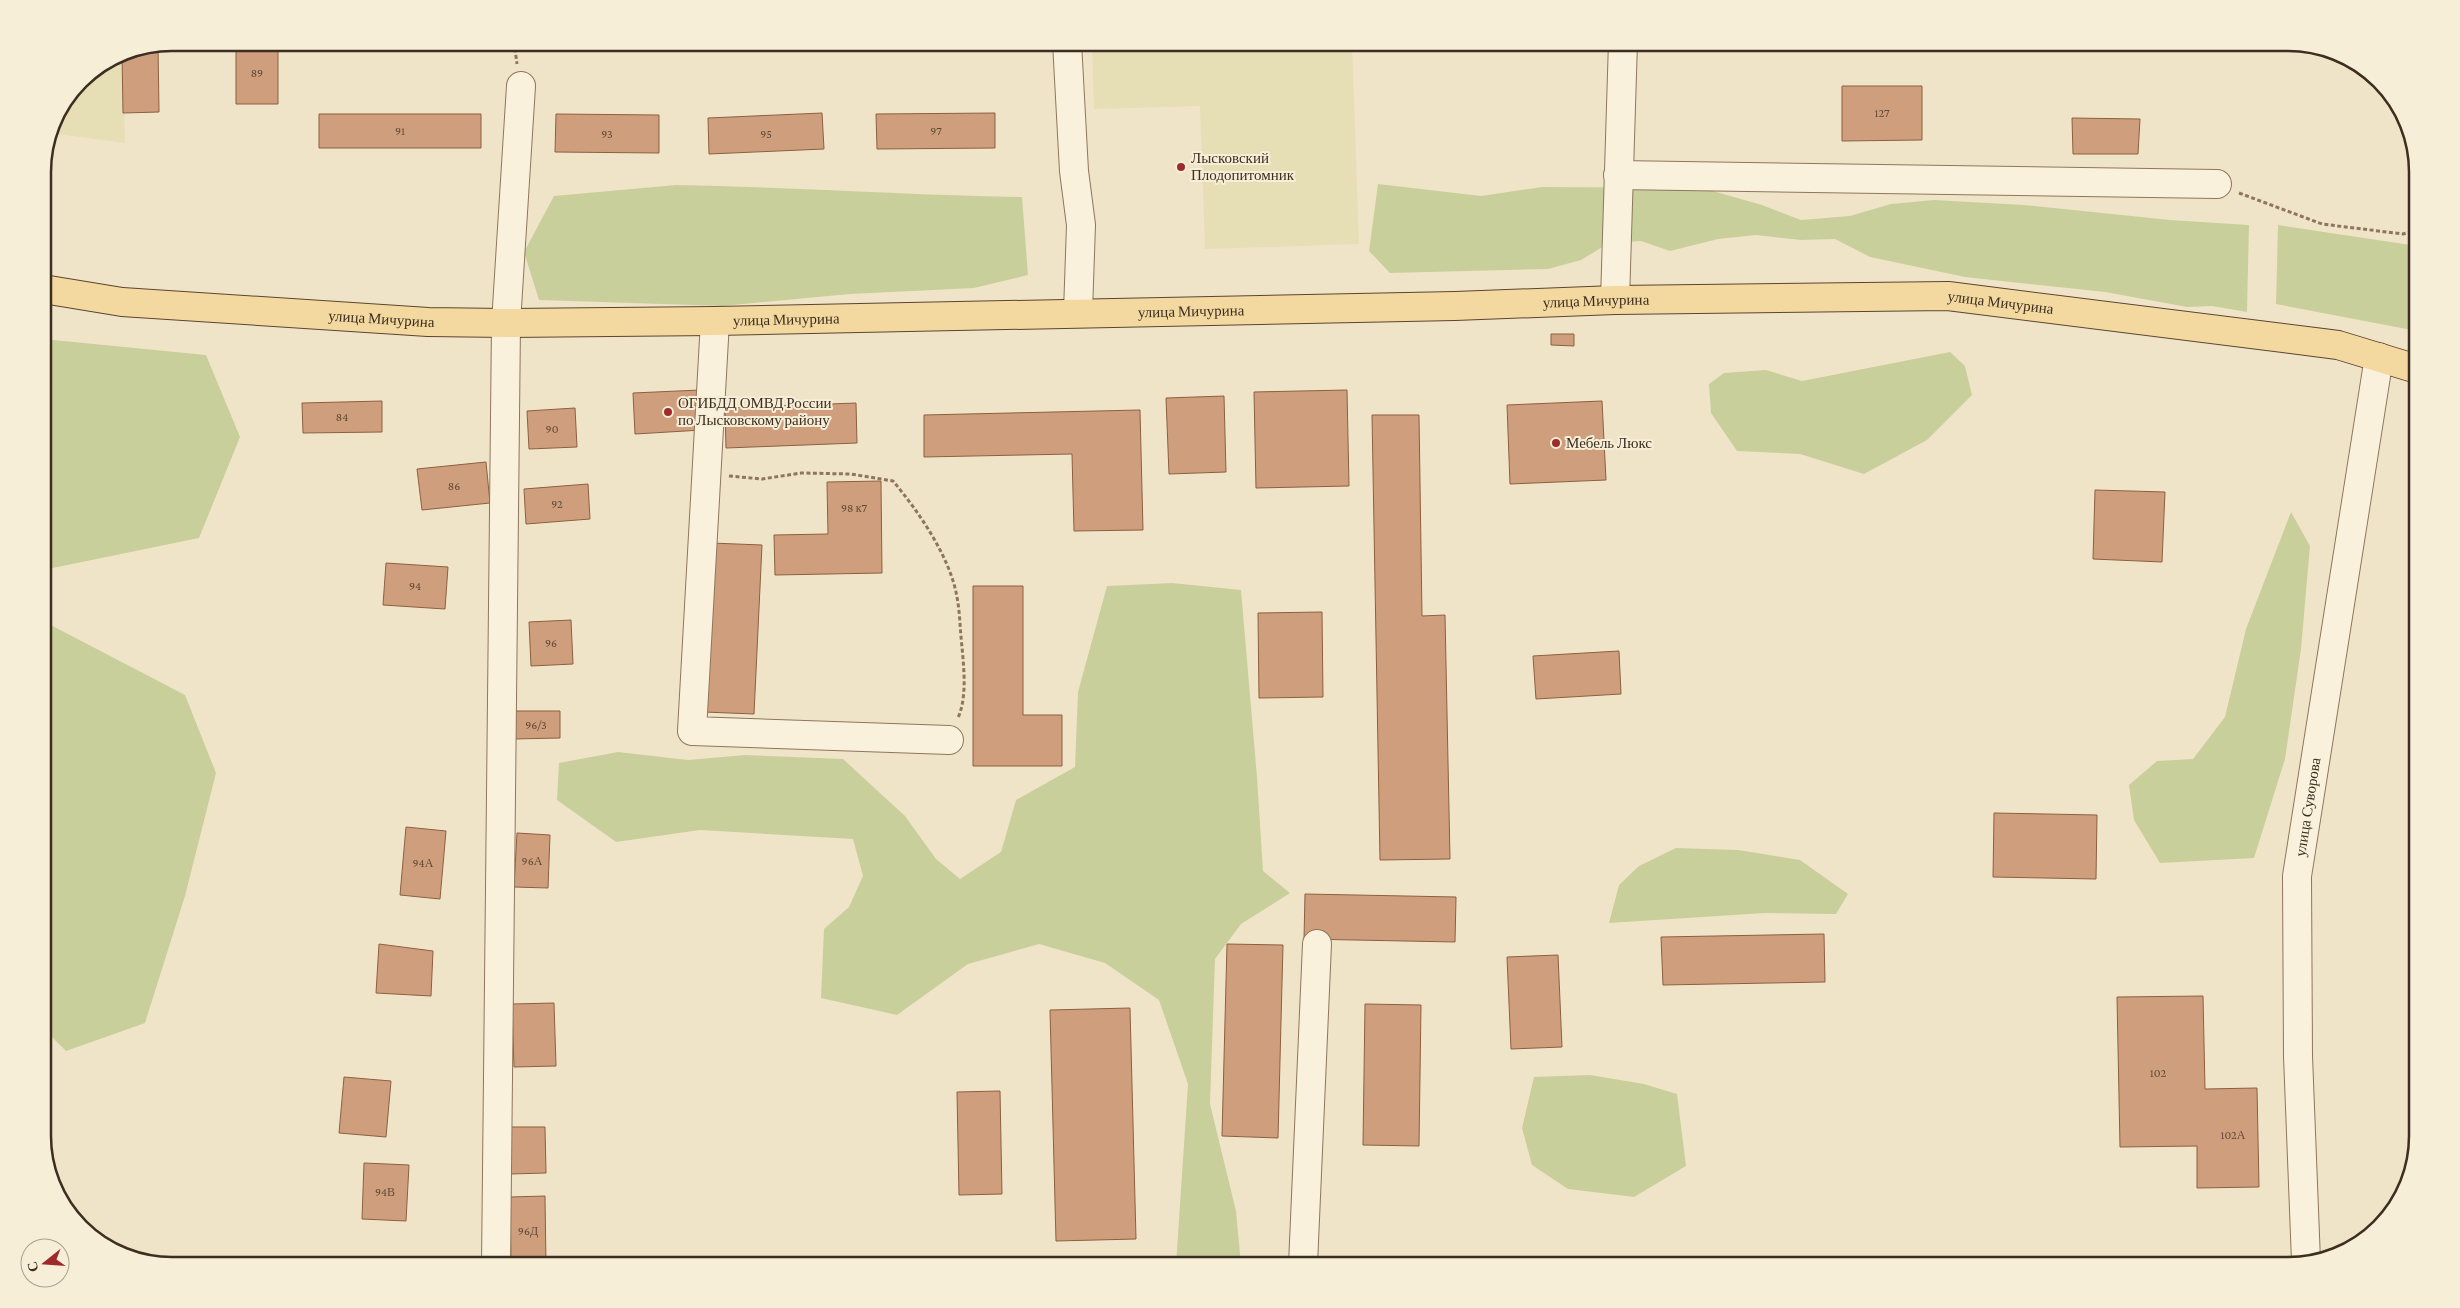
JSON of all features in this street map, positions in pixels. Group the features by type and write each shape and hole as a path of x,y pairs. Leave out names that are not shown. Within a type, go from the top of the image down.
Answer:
{"main road":[{"name":"улица Мичурина","path":"52,290 122,302 428,322 506,323 715,321 1078,312 1455,306 1615,300 1948,296 2338,344 2408,366"}],"street":[{"path":"1615,300 1623,51"},
{"path":"1068,52 1074,171 1081,225 1078,312"},
{"path":"496,1257 506,323 521,86"},
{"path":"1618,175 2218,184"},
{"path":"715,321 692,731 949,740"},
{"name":"улица Суворова","path":"2306,1256 2298,1056 2297,876 2379,357"},
{"path":"1303,1257 1317,944"}],"path":[{"path":"2218,184 2322,224 2403,234 2408,233"},
{"path":"706,474 762,479 801,473 851,474 893,481 913,505 939,546 957,595 964,671 961,710 949,740"}],"shaded area":[{"path":"1352,51 1359,244 1205,249 1200,106 1094,109 1092,52"},
{"path":"123,62 125,143 57,134 67,112 76,98 98,76"}],"green space":[{"path":"1378,184 1481,196 1542,187 1702,188 1762,205 1801,220 1850,216 1891,204 1934,200 2024,205 2170,220 2249,225 2247,312 2212,306 2187,307 2105,292 1965,277 1870,257 1835,239 1801,240 1756,235 1718,239 1670,251 1641,241 1609,243 1581,260 1548,269 1390,273 1369,251"},
{"path":"676,185 1022,197 1028,275 974,288 850,294 722,306 539,300 524,252 554,196"},
{"path":"2278,225 2408,245 2408,329 2276,304"},
{"path":"52,340 206,355 240,437 199,538 52,568"},
{"path":"1950,352 1965,366 1972,395 1927,440 1864,474 1800,454 1737,451 1711,413 1709,384 1724,373 1766,370 1802,381"},
{"path":"2291,512 2310,546 2301,649 2285,759 2254,858 2160,863 2134,820 2129,785 2157,761 2193,759 2225,717 2246,629"},
{"path":"1172,583 1241,590 1263,871 1290,893 1241,924 1215,959 1210,1104 1236,1211 1240,1257 1177,1257 1188,1084 1159,1000 1105,963 1039,944 968,964 897,1015 821,998 824,929 849,907 863,876 853,839 700,830 616,842 557,800 559,763 618,752 688,760 745,755 843,759 905,816 936,859 960,879 1001,852 1016,800 1075,767 1078,692 1107,586"},
{"path":"52,626 185,695 216,773 185,896 145,1023 66,1051 52,1037"},
{"path":"1676,848 1738,850 1800,860 1848,894 1836,914 1765,913 1609,923 1619,885 1639,866"},
{"path":"1590,1075 1644,1084 1677,1094 1686,1166 1634,1197 1568,1189 1532,1165 1522,1128 1534,1077"}],"building":[{"path":"236,52 278,52 278,104 236,104"},
{"path":"158,53 159,112 123,113 122,62"},
{"path":"1842,86 1922,86 1922,140 1842,141"},
{"path":"822,113 824,149 709,154 708,118"},
{"path":"995,113 995,148 877,149 876,114"},
{"path":"319,114 481,114 481,148 319,148"},
{"path":"556,114 659,115 659,153 555,152"},
{"path":"2072,118 2140,119 2138,154 2073,154"},
{"path":"1551,334 1574,334 1574,346 1551,345"},
{"name":"ОГИБДД ОМВД России по Лысковскому району","path":"700,390 702,430 635,434 633,393"},
{"path":"1347,390 1349,486 1256,488 1254,392"},
{"path":"1224,396 1226,472 1169,474 1166,398"},
{"path":"382,401 382,432 303,433 302,403"},
{"name":"Мебель Люкс","path":"1602,401 1606,480 1510,484 1507,405"},
{"path":"856,403 857,443 726,448 725,408"},
{"path":"575,408 577,447 529,449 527,411"},
{"path":"1140,410 1143,530 1074,531 1072,454 924,457 924,415"},
{"path":"1372,415 1419,415 1422,616 1445,615 1450,859 1380,860"},
{"path":"486,462 490,503 422,510 417,469"},
{"path":"881,481 882,573 775,575 774,535 828,534 827,482"},
{"path":"588,484 590,519 526,524 524,489"},
{"path":"2095,490 2165,492 2162,562 2093,559"},
{"path":"711,543 762,545 754,714 704,712"},
{"path":"386,563 448,567 445,609 383,605"},
{"path":"973,586 1023,586 1023,715 1062,715 1062,766 973,766"},
{"path":"1322,612 1323,697 1259,698 1258,613"},
{"path":"571,620 573,664 531,666 529,622"},
{"path":"1619,651 1621,694 1536,699 1533,656"},
{"path":"512,711 560,711 560,738 513,739"},
{"path":"1994,813 2097,815 2096,879 1993,877"},
{"path":"406,827 446,831 440,899 400,895"},
{"path":"517,833 550,835 548,888 514,887"},
{"path":"1305,894 1456,897 1455,942 1304,939"},
{"path":"1824,934 1825,982 1663,985 1661,937"},
{"path":"379,944 433,951 431,996 376,993"},
{"path":"1227,944 1283,945 1278,1138 1222,1136"},
{"path":"1558,955 1562,1047 1511,1049 1507,957"},
{"path":"2203,996 2205,1089 2257,1088 2259,1187 2197,1188 2197,1146 2120,1147 2117,997"},
{"path":"554,1003 556,1066 514,1067 512,1004"},
{"path":"1365,1004 1421,1005 1419,1146 1363,1145"},
{"path":"1130,1008 1136,1239 1056,1241 1050,1010"},
{"path":"344,1077 391,1081 386,1137 339,1133"},
{"path":"1000,1091 1002,1194 959,1195 957,1092"},
{"path":"508,1127 545,1127 546,1173 510,1174"},
{"path":"364,1163 409,1165 406,1221 362,1219"},
{"path":"545,1196 546,1257 511,1257 510,1197"}],"place":[{"name":"Лысковский Плодопитомник","path":"1181,167"},
{"name":"ОГИБДД ОМВД России по Лысковскому району","path":"668,412"},
{"name":"Мебель Люкс","path":"1556,443"}]}
